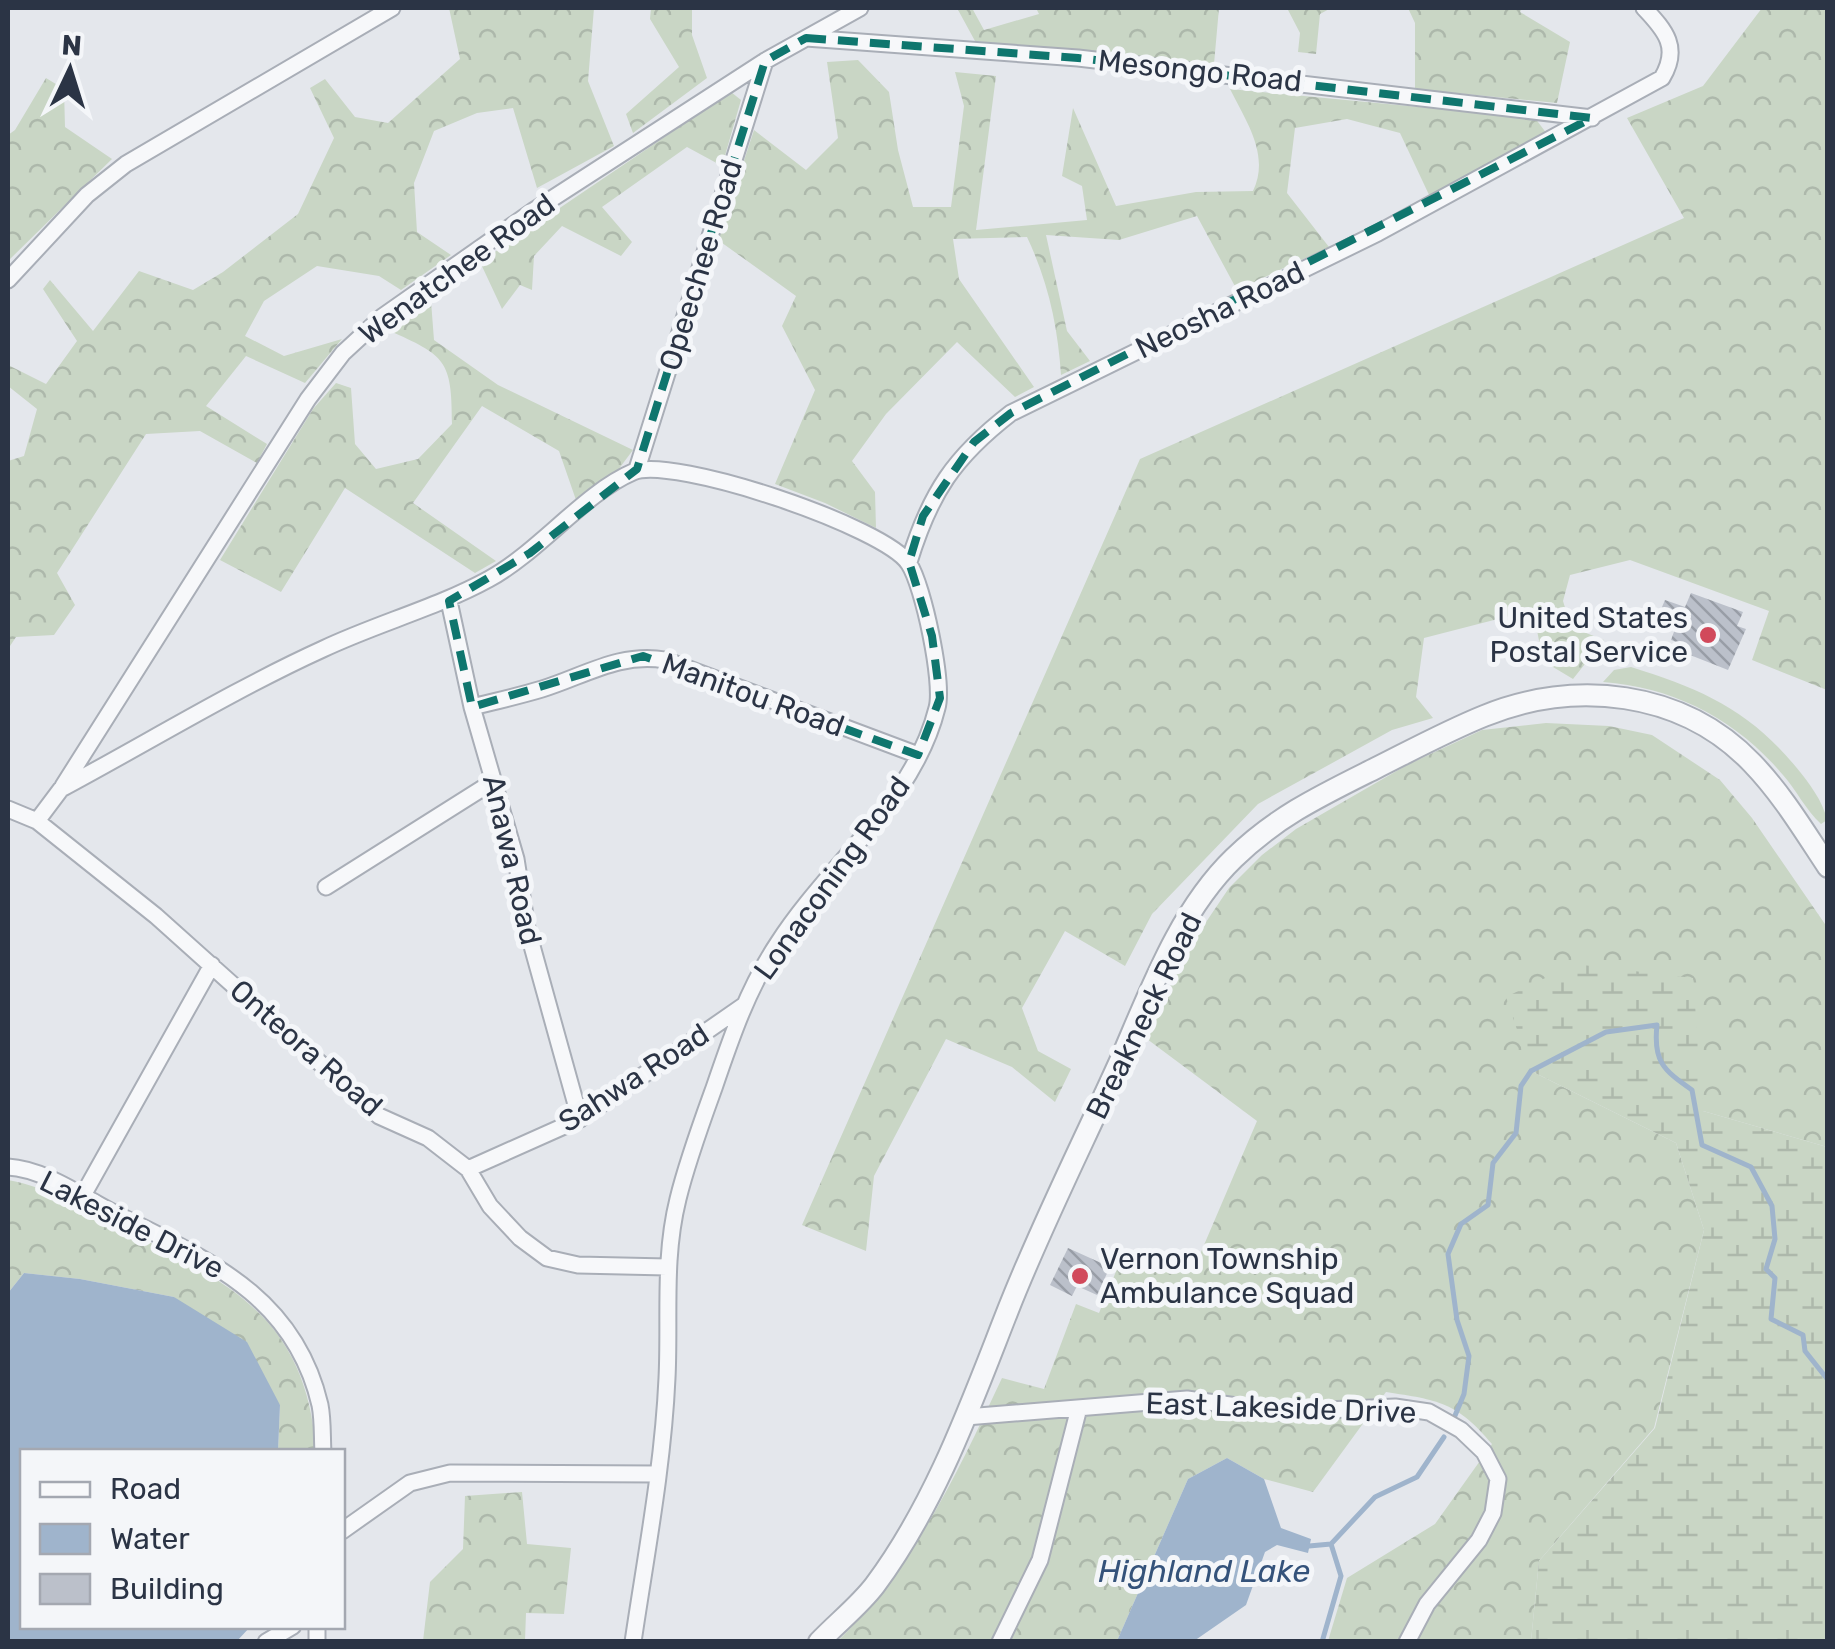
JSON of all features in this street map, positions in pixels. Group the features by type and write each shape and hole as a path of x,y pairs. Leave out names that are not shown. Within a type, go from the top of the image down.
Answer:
{"street":[{"path":"8,280 87,195 126,164 392,8"},
{"name":"Wenatchee Road","path":"61,789 308,398 343,353 382,317 517,222 766,62 860,8"},
{"path":"1592,118 1662,78 1672,61 1670,46 1644,8"},
{"name":"Mesongo Road","path":"806,38 1096,60 1592,118"},
{"name":"Opeechee Road","path":"637,470 766,62"},
{"name":"Neosha Road","path":"909,562 922,516 947,477 974,442 1010,413 1378,232 1592,118"},
{"path":"37,821 61,789 324,648 449,600 530,553 597,496 637,470 696,476 830,516 874,538 909,562"},
{"name":"Lonaconing Road","path":"634,1642 658,1474 667,1378 667,1266 677,1200 743,1006 777,944 900,789 932,729 940,698 932,636 909,562"},
{"name":"Anawa Road","path":"449,600 472,707 516,859 527,928 580,1119"},
{"name":"Manitou Road","path":"472,707 544,688 622,659 643,656 665,660 918,756"},
{"name":"Breakneck Road","path":"819,1642 873,1588 913,1528 966,1417 1008,1308 1158,976 1198,903 1232,860 1288,812 1514,703 1596,693 1680,713 1720,735 1752,763 1797,819 1828,867"},
{"path":"326,886 494,781"},
{"name":"Onteora Road","path":"8,809 37,821 156,916 379,1116 428,1138 468,1169 490,1206 520,1238 547,1258 593,1266 667,1266"},
{"path":"82,1197 212,965"},
{"name":"Sahwa Road","path":"468,1169 580,1119 743,1006"},
{"path":"8,1148 12,1167"},
{"name":"Lakeside Drive","path":"12,1167 59,1183 210,1261 254,1291 284,1327 307,1365 321,1408 323,1449"},
{"name":"East Lakeside Drive","path":"966,1417 1187,1399 1280,1412 1395,1408 1430,1412 1462,1430 1484,1452 1498,1480 1493,1513 1479,1540 1427,1604 1407,1642"},
{"path":"1000,1642 1040,1560 1079,1408"},
{"path":"345,1529 410,1482 450,1473 658,1474"},
{"path":"266,1642 289,1629"}],"highlighted area":[{"path":"806,38 1078,58 1592,118 1011,413 974,442 923,516 909,562 932,636 940,698 918,755 643,656 472,707 449,601 530,553 637,469 765,61"}],"green space":[{"path":"449,8 594,8 588,81 614,146 537,188 513,108 477,113 434,131 414,183 417,232 451,255 401,290 379,276 317,266 264,301 245,336 284,356 342,339 305,383 246,356 206,406 267,444 257,463 200,431 146,434 57,573 75,605 54,635 16,637 8,649 8,461 24,456 37,409 8,386 8,365 46,384 77,341 43,289 50,280 93,331 139,271 193,290 223,272 298,214 334,138 310,88 325,79 355,117 388,123 460,59"},
{"path":"651,8 692,8 692,35 707,78 633,133 626,114 679,67 650,19"},
{"path":"957,8 972,8 984,30 1039,14 1036,8 1219,8 1214,64 975,41"},
{"path":"1287,8 1331,8 1320,14 1316,54 1298,52 1300,33"},
{"path":"1408,8 1522,8 1520,12 1570,42 1557,103 1415,89 1415,23"},
{"path":"1762,8 1827,8 1827,690 1752,660 1769,611 1630,560 1570,575 1563,601 1571,627 1604,640 1573,679 1543,661 1533,610 1424,638 1416,697 1433,718 1392,730 1258,804 1152,914 1125,966 1065,931 1022,1008 1038,1051 1071,1069 1055,1102 1012,1067 946,1039 874,1176 866,1251 802,1225 1140,459 1684,218 1627,118 1703,86"},
{"path":"858,60 889,92 898,150 913,207 951,207 964,106 955,72 996,76 976,230 1087,220 1082,186 1062,176 1073,108 1116,206 1196,192 1253,191 1258,178 1258,152 1230,89 1535,118 1547,134 1430,197 1400,133 1347,119 1295,128 1287,193 1329,247 1237,290 1197,216 1119,240 1046,235 1067,331 1090,361 1061,375 1051,304 1027,237 953,239 959,279 1034,387 1015,397 957,342 886,414 852,461 875,492 876,528 775,484 815,390 782,326 796,296 718,240 754,130 806,170 838,138 827,62"},
{"path":"46,78 64,89 65,127 112,159 8,261 8,135 15,130"},
{"path":"731,92 741,100 722,166 687,147 602,207 632,242 621,256 562,226 534,256 532,290 520,285 502,309 480,262"},
{"path":"431,301 434,340 498,385 633,450 618,470 576,500 559,451 482,406 413,503 496,561 475,573 345,488 281,592 220,560 313,409 336,383 351,388 355,444 376,469 418,459 452,424 450,386 442,363 434,354 388,330"},
{"path":"1631,667 1701,693 1760,730 1806,779 1827,820 1821,824 1765,755 1725,723 1679,699 1603,682 1614,670"},
{"path":"1546,723 1609,726 1652,735 1720,780 1752,818 1827,927 1827,1147 1703,1111 1531,1071 1676,1143 1704,1230 1654,1428 1539,1561 1531,1641 1328,1641 1347,1578 1435,1524 1492,1444 1468,1419 1445,1405 1386,1392 1313,1492 1264,1479 1227,1458 1188,1479 1117,1641 837,1642 889,1582 932,1518 1002,1378 1044,1389 1076,1304 1099,1313 1117,1269 1198,1259 1257,1121 1147,1039 1176,973 1229,888 1296,829 1407,765 1482,730"},
{"path":"1574,964 1693,978 1703,1111 1827,1147 1828,1638 1821,1641 1531,1641 1539,1561 1655,1428 1704,1230 1676,1143 1531,1071 1506,997"},
{"path":"8,1180 66,1200 160,1248 228,1287 256,1310 279,1336 297,1367 309,1405 316,1449 278,1449 280,1405 174,1297 24,1273 8,1293"},
{"path":"522,1492 527,1544 571,1548 564,1614 526,1613 525,1641 423,1641 430,1582 463,1549 465,1496"}],"water":[{"path":"24,1273 174,1297 247,1342 280,1405 278,1449 20,1449 20,1629 248,1629 237,1641 8,1641 8,1293"},
{"name":"Highland Lake","path":"1227,1458 1264,1479 1281,1528 1311,1539 1308,1553 1277,1545 1265,1552 1246,1605 1194,1641 1117,1641 1188,1479"}],"building":[{"name":"United States Postal Service","path":"1691,593 1743,612 1737,626 1746,629 1728,670 1680,651 1682,644 1671,640 1675,629 1656,621 1665,600 1685,607"},
{"name":"Vernon Township Ambulance Squad","path":"1068,1248 1110,1267 1097,1295 1077,1286 1072,1296 1050,1285"}],"waterway":[{"path":"1454,1418 1464,1394 1469,1356 1457,1320 1448,1254 1461,1224 1488,1205 1493,1163 1516,1133 1521,1086 1531,1071 1606,1032 1657,1025 1662,1064 1692,1090 1702,1145 1751,1167 1772,1206 1775,1239 1766,1269 1775,1278 1771,1319 1803,1335 1805,1351 1828,1380"},
{"path":"1309,1546 1331,1544 1375,1497 1417,1477 1444,1437"},
{"path":"1322,1642 1341,1576 1331,1544"}],"place":[{"name":"United States Postal Service","path":"1708,635"},
{"name":"Vernon Township Ambulance Squad","path":"1080,1276"}]}
